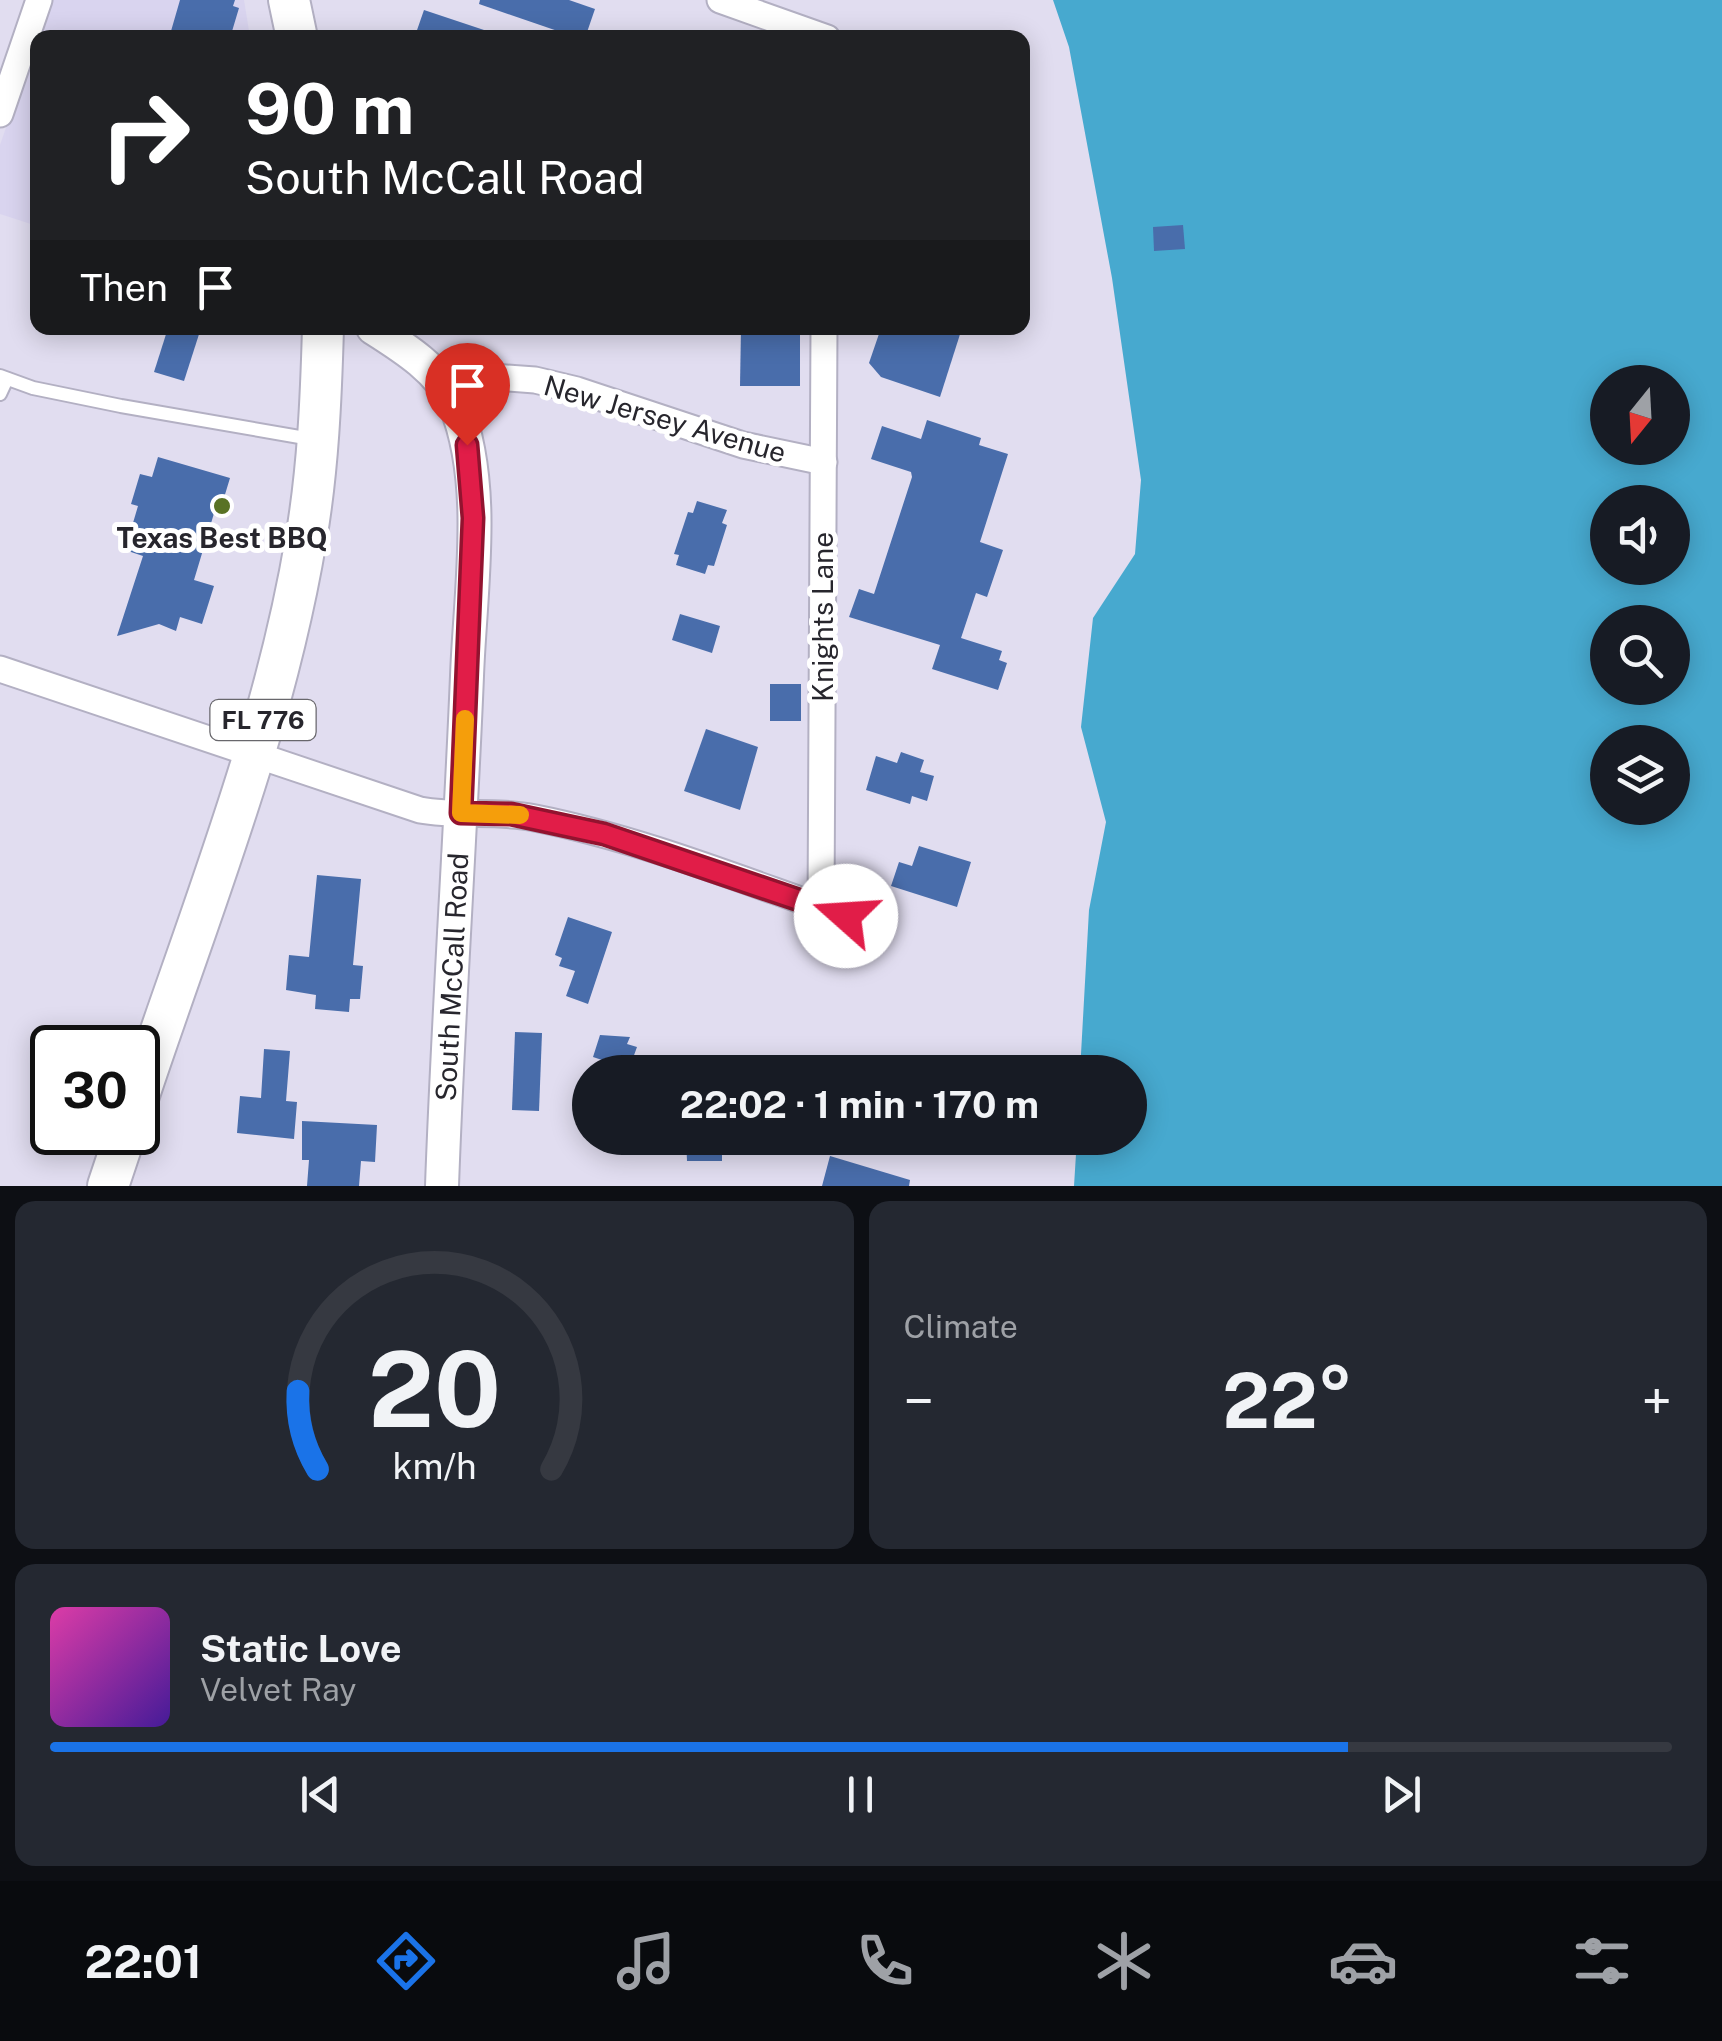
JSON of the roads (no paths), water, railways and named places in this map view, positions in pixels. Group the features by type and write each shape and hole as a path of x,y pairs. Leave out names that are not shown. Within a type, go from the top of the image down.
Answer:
{"main road":[{"path":"290,0 295,30"},
{"name":"FL 776","path":"160,1033 253,756 284,641 306,540 318,441 322,335"},
{"path":"108,1186 118,1155"}],"street":[{"path":"0,114 38,0"},
{"path":"720,0 800,30"},
{"name":"South McCall Road","path":"383,335 429,369 450,395 471,460 461,813 442,1186"},
{"name":"Knights Lane","path":"821,907 824,335"},
{"name":"New Jersey Avenue","path":"450,395 492,377 536,380 743,446 824,462"},
{"path":"0,669 420,810 511,814 604,834 846,916"}],"lane":[{"path":"0,394 4,378 122,406 318,441"}],"water":[{"path":"1053,0 1722,0 1722,1186 1074,1186 1076,1155 1147,1155 1147,1055 1081,1055 1089,910 1106,822 1081,727 1093,618 1135,554 1141,480 1112,278 1069,47"}],"place":[{"name":"Texas Best BBQ","path":"222,506"}]}
